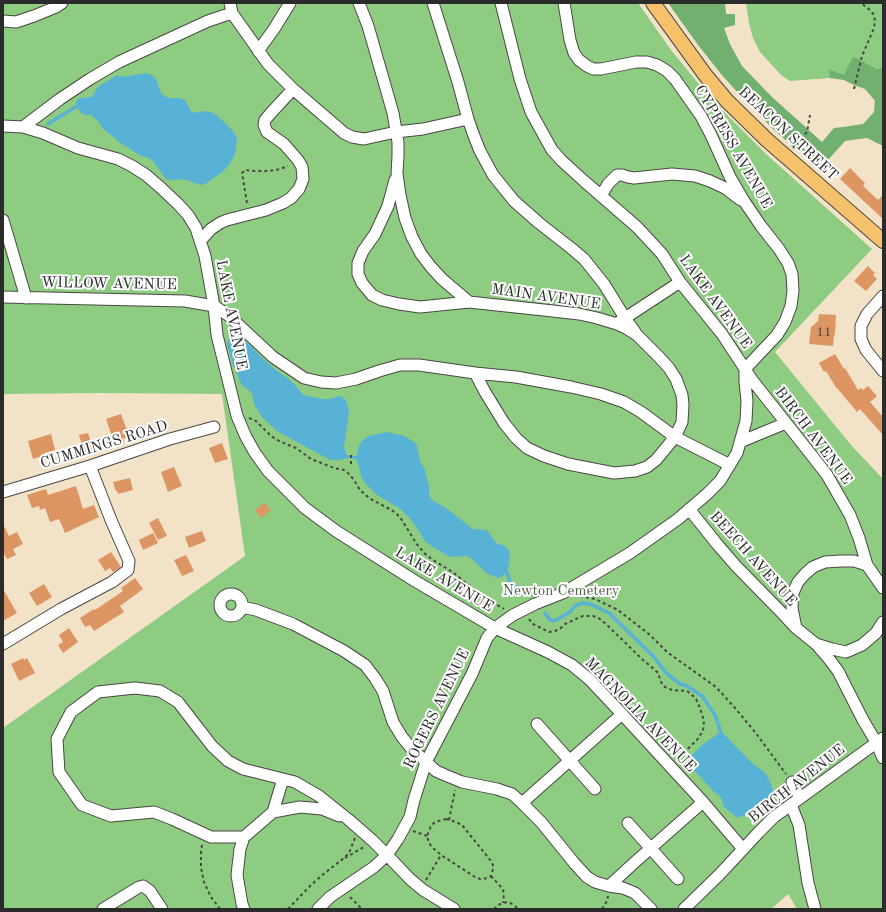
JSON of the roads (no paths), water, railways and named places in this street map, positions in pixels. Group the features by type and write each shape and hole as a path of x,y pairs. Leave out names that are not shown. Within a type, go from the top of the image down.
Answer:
{"main road":[{"name":"BEACON STREET","path":"653,3 706,76 727,101 766,140 883,241"}],"street":[{"path":"3,21 16,22 34,16 62,3"},
{"path":"258,51 274,30 290,3"},
{"name":"MAIN AVENUE","path":"359,3 368,26 393,113 398,156 397,174 405,218 412,237 430,267 469,302 579,314 621,321 626,328 637,335 655,352 669,368 676,379 682,395 682,422 675,437 656,460 647,467 635,471 614,473 568,464 544,456 527,448 516,438 504,423 475,374"},
{"path":"433,3 474,136 480,151 504,190 524,210 584,260 604,284 621,321 680,282"},
{"name":"LAKE AVENUE","path":"3,126 24,127 43,133 78,148 118,159 132,166 160,187 178,204 188,215 196,228 205,256 214,306 217,335 238,418 246,437 268,470 306,508 336,530 415,581 495,628 517,613 563,593 630,553 678,519 720,481 737,453 746,421 747,411 745,369 722,334 680,282 662,254 637,226 601,196 552,150 531,112 520,80 501,3"},
{"name":"CYPRESS AVENUE","path":"564,3 570,40 574,52 579,60 587,66 593,69 601,69 636,62 648,62 667,71 675,79 702,116 730,177 744,202 788,263 792,274 793,291 791,306 785,322 777,335 745,369"},
{"path":"24,127 90,78 119,62 208,21 231,8 268,64 293,89 344,133 352,137 364,139 396,132 424,129 468,119"},
{"path":"200,241 220,223 266,210 283,203 291,198 299,189 303,179 302,167 284,144 267,132 264,125 265,120 293,89"},
{"path":"397,174 385,211 375,234 363,251 358,263 358,274 362,284 372,295 382,300 399,304 420,307 469,302"},
{"path":"601,196 608,184 617,175 634,178 672,174 695,176 710,181 725,188 744,202"},
{"path":"3,220 26,298"},
{"path":"883,296 867,314 861,326 861,339 866,350 883,371"},
{"name":"WILLOW AVENUE","path":"3,297 185,301 214,306"},
{"path":"214,306 228,315 273,357 304,378 321,382 336,383 356,379 400,366 419,365 475,374 516,377 571,386 624,402 642,412 675,437 730,465"},
{"name":"BIRCH AVENUE","path":"745,369 827,475 850,515 868,565 883,588"},
{"path":"740,442 786,423"},
{"name":"CUMMINGS ROAD","path":"3,492 90,466 170,439 214,427"},
{"path":"3,644 112,582 128,570 129,561 90,466"},
{"name":"BEECH AVENUE","path":"689,509 732,561 796,628 816,644"},
{"path":"796,628 792,608 793,593 798,582 813,567 825,562 841,561 854,561 868,565"},
{"path":"242,607 256,610 293,624 344,651 364,665 375,678 383,691 394,722 402,737 411,748 436,771 462,782 497,789 512,794 541,822 587,877 595,882 623,888 635,893 651,909"},
{"path":"816,644 846,652 862,645 876,633 883,622"},
{"name":"MAGNOLIA AVENUE","path":"495,628 523,640 572,665 589,679 743,849"},
{"name":"ROGERS AVENUE","path":"318,909 330,897 374,867 387,855 398,839 410,817 426,762 472,674 487,638 495,628"},
{"path":"816,644 838,671 863,720 879,740 883,758"},
{"path":"838,671 846,652"},
{"path":"244,837 210,837 154,812 111,816 82,805 59,772 57,739 71,712 98,692 135,688 160,691 178,702 212,746 228,761 244,769 295,782 319,796 373,841 410,879 421,888 454,909"},
{"path":"522,803 622,714"},
{"path":"537,724 596,789"},
{"name":"BIRCH AVENUE","path":"684,909 774,817 879,740"},
{"path":"273,812 283,779"},
{"path":"792,782 808,884 815,909"},
{"path":"610,886 702,802"},
{"path":"244,909 237,875 240,849 244,837 273,812 300,807 322,809 349,820"},
{"path":"628,823 678,879"},
{"path":"103,909 143,886 150,891 162,909"}],"water":[{"path":"146,73 152,75 156,79 161,93 168,98 179,98 185,100 191,111 195,113 203,111 211,112 218,116 234,132 237,139 236,149 229,165 205,184 201,185 183,179 166,179 152,160 141,156 119,142 103,129 98,121 91,115 81,113 77,106 76,102 79,98 91,97 99,86 117,75 122,77"},
{"path":"239,338 245,341 278,372 290,380 303,395 322,399 329,399 339,396 346,400 349,412 344,447 347,455 357,455 361,442 368,436 387,432 404,436 414,442 417,446 420,461 425,470 429,493 432,500 446,508 473,529 487,530 497,544 503,545 508,549 510,553 507,572 502,577 498,578 486,573 467,556 452,557 433,547 424,540 408,516 399,508 377,495 365,483 361,476 356,459 347,458 330,460 277,431 262,417 254,404 252,393 242,385 237,371 233,366 227,344 228,340"},
{"path":"719,733 723,733 750,761 765,773 772,787 774,794 772,802 760,805 758,804 749,815 738,818 724,807 722,799 719,795 716,794 691,767 691,756 702,745"}],"waterway":[{"path":"48,124 77,106"},
{"path":"507,572 513,586 516,586 524,591 527,589 532,590 537,596"},
{"path":"545,613 549,619 553,621 570,612 575,606 583,603 590,604 609,613 654,657 666,673 680,684 687,686 702,696 715,715 721,733"}],"park label":[{"name":"Newton Cemetery","path":"561,591"}]}
